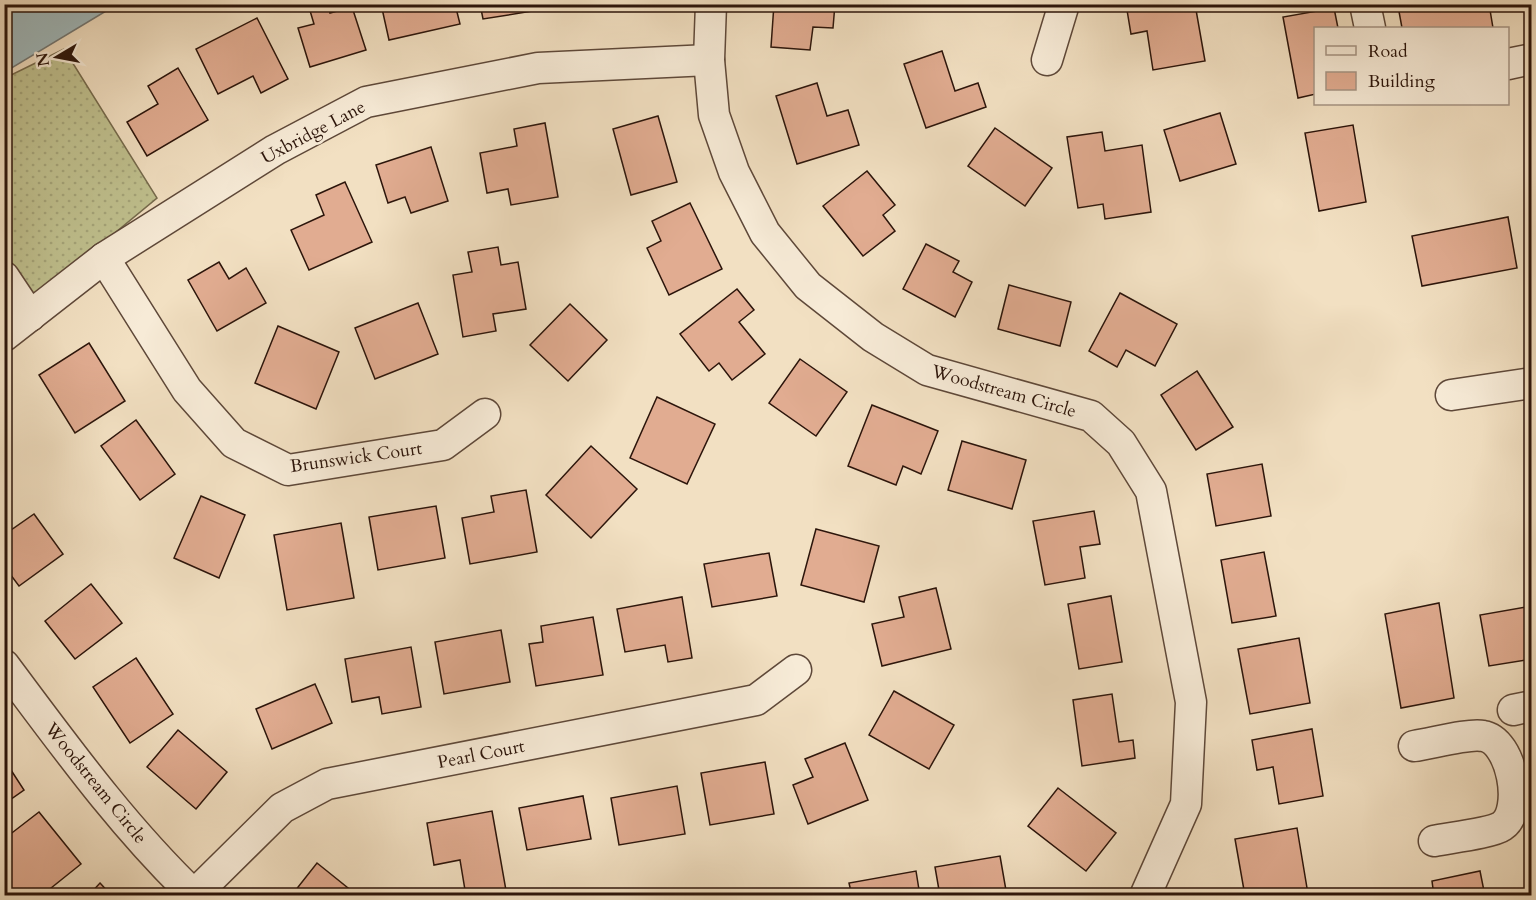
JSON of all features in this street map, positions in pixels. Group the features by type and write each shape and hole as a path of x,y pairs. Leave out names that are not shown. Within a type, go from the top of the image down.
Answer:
{"street":[{"name":"Woodstream Circle","path":"711,4 709,60 714,115 734,172 765,233 808,286 873,337 927,370 1091,416 1121,443 1151,491 1191,702 1186,804 1145,896"},
{"path":"1047,60 1064,4"},
{"path":"1365,4 1370,27"},
{"path":"1509,64 1532,59"},
{"name":"Uxbridge Lane","path":"4,336 104,258 275,150 366,102 538,68 709,60"},
{"name":"Brunswick Court","path":"104,258 187,390 234,442 288,470 443,445 485,414"},
{"path":"4,277 30,316"},
{"path":"1451,395 1532,383"},
{"name":"Woodstream Circle","path":"4,665 69,753 136,836 195,895"},
{"name":"Pearl Court","path":"195,895 282,808 327,784 756,700 796,670"},
{"path":"1414,746 1482,735 1493,740 1503,749 1521,773 1511,817 1501,827 1434,841"}],"green space":[{"path":"64,49 157,198 5,324 5,78"}],"water":[{"path":"5,4 116,4 116,5 5,72"}],"building":[{"path":"308,4 328,4 330,13 352,7 366,50 310,67 298,28 314,24"},
{"path":"381,4 455,4 460,24 389,40"},
{"path":"480,4 538,4 539,10 483,19"},
{"path":"583,4 640,4 640,10 583,9"},
{"path":"774,4 835,4 833,28 813,27 810,50 771,47"},
{"path":"1126,4 1195,4 1205,61 1153,70 1147,31 1131,34"},
{"path":"1407,4 1489,4 1493,27 1402,27 1398,6"},
{"path":"1334,8 1338,27 1314,27 1314,94 1298,98 1283,17"},
{"path":"257,18 288,79 261,93 253,76 218,94 196,49"},
{"path":"942,51 955,91 978,83 986,107 926,128 904,64"},
{"path":"178,68 208,120 147,156 127,122 158,104 148,86"},
{"path":"817,83 827,116 848,110 859,145 797,164 776,96"},
{"path":"1220,113 1236,164 1180,181 1164,130"},
{"path":"658,116 677,182 631,195 613,129"},
{"path":"545,123 558,197 511,205 508,189 487,193 480,153 517,146 514,129"},
{"path":"1353,125 1366,202 1319,211 1305,133"},
{"path":"995,128 1052,168 1025,206 968,166"},
{"path":"1102,132 1105,151 1142,145 1151,212 1105,219 1103,204 1078,208 1067,137"},
{"path":"431,147 448,201 411,213 405,197 388,203 376,165"},
{"path":"867,171 895,205 883,215 895,231 863,256 823,206"},
{"path":"345,182 372,242 309,270 291,230 324,215 316,195"},
{"path":"690,203 722,269 669,295 647,248 661,241 652,221"},
{"path":"1508,217 1517,268 1422,286 1412,236"},
{"path":"926,244 959,261 953,272 972,282 955,317 903,289"},
{"path":"498,247 501,265 518,262 526,309 493,314 496,331 463,337 453,275 472,272 468,252"},
{"path":"219,262 229,279 246,268 266,303 217,331 188,280"},
{"path":"1009,285 1071,302 1060,346 998,329"},
{"path":"737,289 754,310 739,322 765,354 732,380 719,363 709,371 680,334"},
{"path":"1120,293 1177,324 1155,366 1126,350 1117,367 1089,351"},
{"path":"418,303 438,354 375,379 355,328"},
{"path":"570,304 607,340 568,381 530,345"},
{"path":"278,326 339,352 316,409 255,383"},
{"path":"89,343 125,401 75,433 39,375"},
{"path":"800,359 847,392 816,436 769,403"},
{"path":"1197,371 1233,427 1196,450 1161,395"},
{"path":"657,397 715,424 687,484 630,458"},
{"path":"872,405 938,431 921,474 903,466 896,485 848,466"},
{"path":"136,420 175,474 140,500 101,446"},
{"path":"962,441 1026,460 1012,509 948,490"},
{"path":"591,446 637,489 591,538 546,495"},
{"path":"1262,464 1271,516 1216,526 1207,474"},
{"path":"526,490 537,552 470,564 462,518 494,512 491,496"},
{"path":"201,496 245,515 219,578 174,558"},
{"path":"436,506 445,558 378,570 369,517"},
{"path":"1094,511 1100,544 1080,547 1085,578 1045,585 1033,521"},
{"path":"34,514 63,554 19,586 4,566 4,535"},
{"path":"341,523 354,598 287,610 274,535"},
{"path":"816,529 879,546 864,602 801,585"},
{"path":"1264,552 1276,616 1232,623 1221,560"},
{"path":"769,553 777,596 712,607 704,564"},
{"path":"91,584 122,623 75,659 45,621"},
{"path":"936,588 951,649 882,666 872,624 904,617 899,597"},
{"path":"1111,596 1122,662 1079,669 1068,604"},
{"path":"682,597 692,658 668,662 665,645 625,652 617,609"},
{"path":"1439,603 1454,698 1401,708 1385,614"},
{"path":"1532,606 1532,659 1489,666 1480,615"},
{"path":"593,617 603,675 536,686 529,644 543,642 541,626"},
{"path":"501,630 510,682 444,694 435,642"},
{"path":"1299,638 1310,703 1250,714 1238,649"},
{"path":"411,647 421,707 382,714 379,697 352,702 345,659"},
{"path":"136,658 173,714 130,743 93,687"},
{"path":"315,684 332,723 272,749 256,709"},
{"path":"894,691 954,725 929,769 869,735"},
{"path":"1112,694 1119,742 1133,740 1135,758 1082,766 1073,700"},
{"path":"1312,729 1323,796 1279,804 1273,767 1257,770 1252,740"},
{"path":"178,730 227,772 196,809 147,767"},
{"path":"845,743 868,800 808,824 793,785 813,777 805,759"},
{"path":"765,762 774,814 710,825 701,773"},
{"path":"9,767 24,790 4,804 4,770"},
{"path":"677,786 685,834 619,845 611,798"},
{"path":"1058,788 1116,833 1086,871 1028,826"},
{"path":"583,796 591,839 527,850 519,808"},
{"path":"492,811 507,896 466,896 460,860 434,865 427,823"},
{"path":"39,812 81,864 41,896 24,896 22,892 18,896 4,896 4,839"},
{"path":"1297,828 1308,894 1245,896 1235,839"},
{"path":"1000,856 1007,896 940,896 935,867"},
{"path":"317,863 358,896 291,896"},
{"path":"916,871 920,896 852,896 849,883"},
{"path":"1480,871 1485,896 1434,896 1432,881"},
{"path":"100,883 112,896 88,896"}]}
